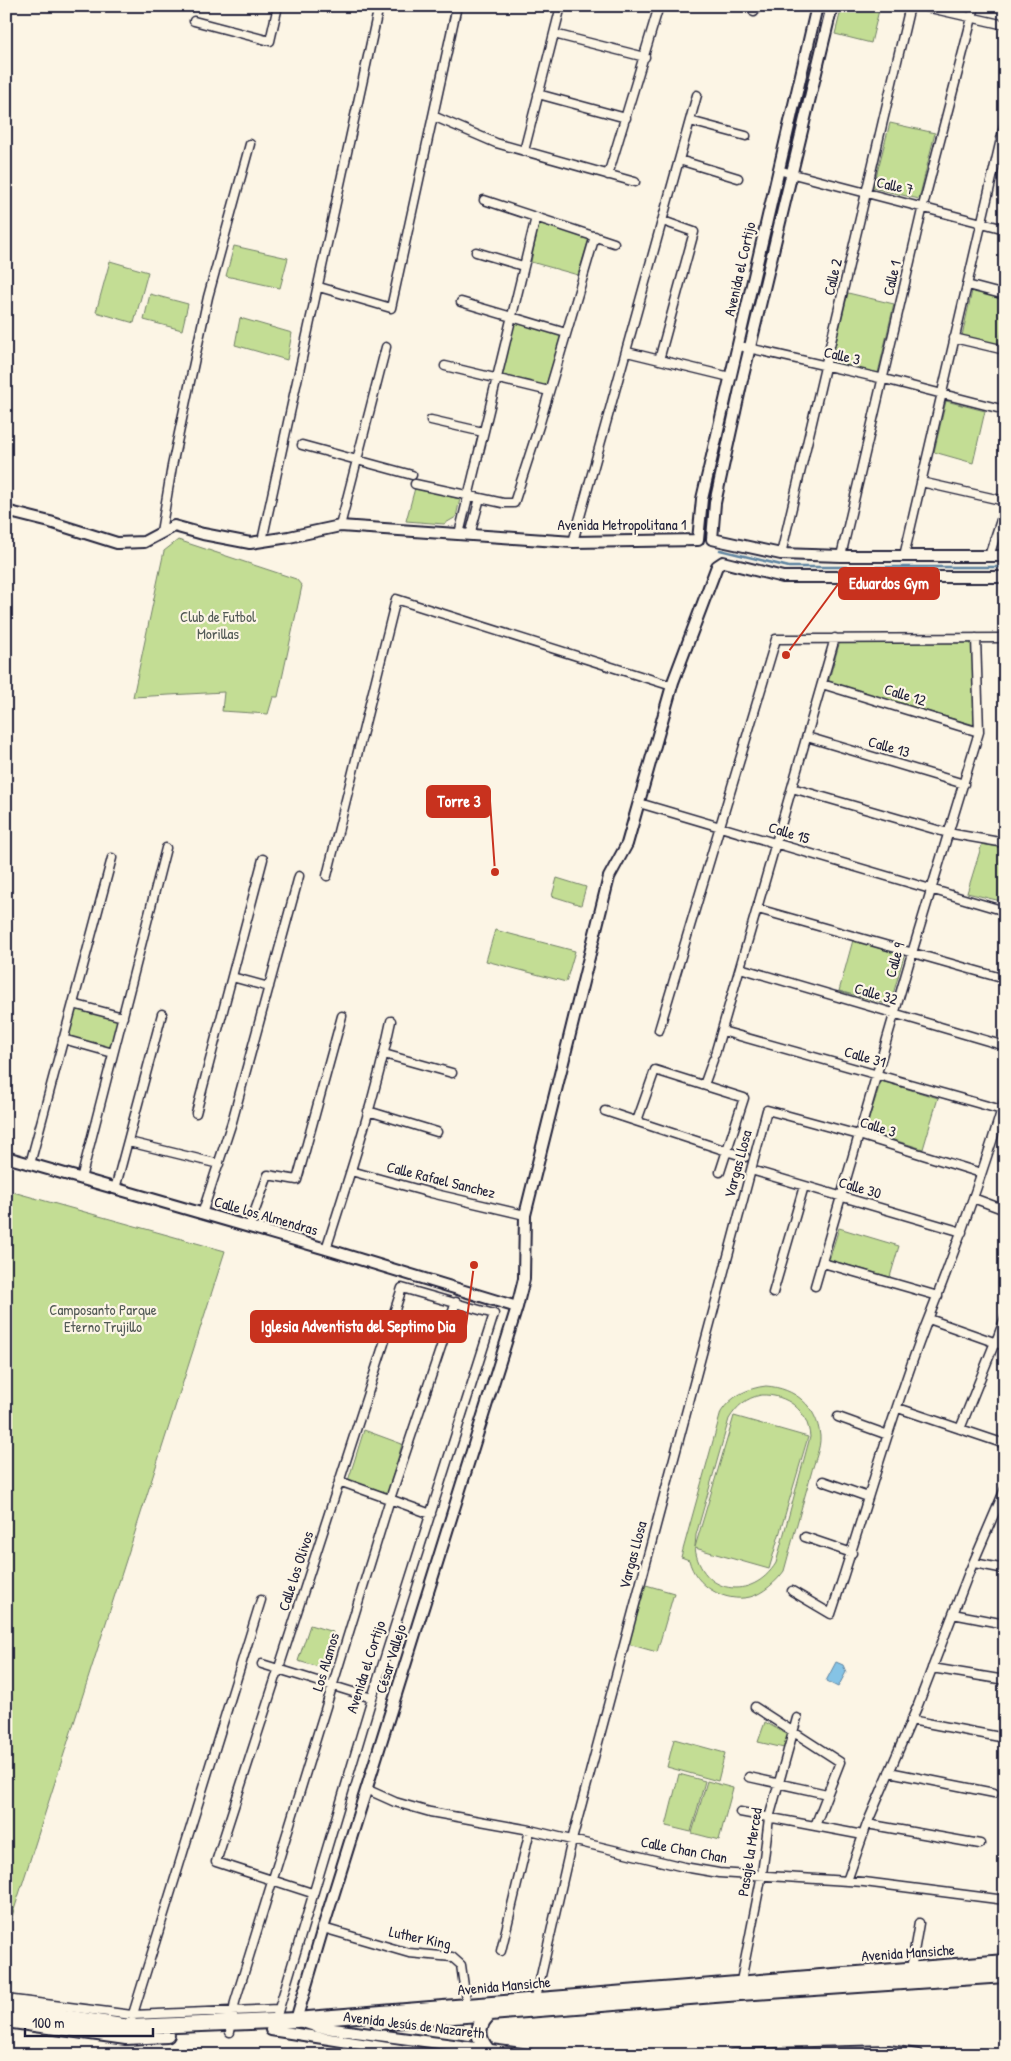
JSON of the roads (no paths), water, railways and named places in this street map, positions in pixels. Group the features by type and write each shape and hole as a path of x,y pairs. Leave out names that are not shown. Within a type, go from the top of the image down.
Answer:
{"highway":[{"name":"Avenida Mansiche","path":"890,1976 911,1969 1005,1962"},
{"name":"Avenida Mansiche","path":"275,2020 318,2027 467,2010 890,1976 1005,1975"},
{"name":"Avenida Mansiche","path":"6,2020 126,2036 231,2023 275,2020 467,2010 490,2013 535,2004"},
{"name":"Avenida Mansiche","path":"6,2008 130,2021 231,2023"},
{"path":"487,2050 480,2038 479,2030 490,2013"}],"street":[{"path":"194,21 270,41 278,6"},
{"path":"262,541 379,6"},
{"path":"319,287 390,308 457,6"},
{"path":"524,151 562,6"},
{"path":"608,175 659,6"},
{"name":"Avenida el Cortijo","path":"698,540 702,499 817,6"},
{"name":"Avenida el Cortijo","path":"712,539 715,503 749,349 832,6"},
{"name":"Calle 2","path":"781,554 910,6"},
{"path":"921,6 1005,25"},
{"name":"Calle 1","path":"841,556 923,206 975,6"},
{"path":"554,34 645,57"},
{"path":"538,94 626,118"},
{"path":"573,542 697,95"},
{"path":"433,116 496,143 635,182"},
{"path":"690,120 746,136"},
{"path":"1004,127 921,482 904,558 904,574 1005,577"},
{"path":"161,532 172,466 204,315 250,144"},
{"path":"679,160 738,178"},
{"path":"995,163 1005,166"},
{"name":"Calle 7","path":"778,170 865,194 923,206 1005,229"},
{"path":"484,200 614,243"},
{"path":"459,534 536,217"},
{"path":"659,360 694,232 663,221"},
{"path":"415,484 508,504 514,503 595,236"},
{"path":"476,252 523,266"},
{"path":"967,285 1005,295"},
{"path":"461,302 566,333"},
{"path":"954,338 1005,350"},
{"name":"Calle 3","path":"738,346 884,379 1005,410"},
{"path":"340,526 386,347"},
{"path":"627,352 730,377"},
{"path":"445,366 549,391"},
{"path":"431,420 483,432"},
{"path":"302,445 412,475"},
{"path":"921,482 1005,501"},
{"path":"470,535 480,498"},
{"path":"989,556 1005,508"},
{"name":"Avenida Metropolitana 1","path":"6,511 50,522 117,543 144,542 174,526 250,543 340,526 573,542 712,539 781,554 904,558 1005,556"},
{"name":"César Vallejo","path":"296,2020 366,1789 517,1307 524,1278 526,1215 609,876 627,844 672,686 717,566 723,562 783,577 904,574"},
{"path":"327,876 396,599 672,686"},
{"path":"659,1030 775,641 778,638 1005,638"},
{"path":"704,1085 758,909 835,638"},
{"name":"Calle 9","path":"815,1286 930,890 980,732 976,638"},
{"name":"Calle 12","path":"822,684 980,732"},
{"name":"Calle 13","path":"807,737 964,784"},
{"path":"792,788 948,833 1005,843"},
{"name":"Calle 15","path":"639,803 1005,911"},
{"path":"82,1179 166,848"},
{"path":"30,1164 112,858"},
{"path":"196,1113 263,859"},
{"path":"202,1214 232,1122 299,876"},
{"path":"758,909 1005,979"},
{"name":"Calle 32","path":"740,968 1005,1046"},
{"path":"232,978 269,987"},
{"path":"73,1004 122,1017"},
{"path":"115,1188 162,1014"},
{"path":"249,1227 268,1175 297,1180 342,1016"},
{"path":"326,1249 351,1171 384,1054 391,1021"},
{"name":"Calle 31","path":"722,1030 1002,1110"},
{"path":"63,1039 113,1054"},
{"path":"384,1054 452,1073"},
{"path":"637,1121 655,1070 744,1098 720,1172"},
{"path":"792,1591 831,1614 852,1553 888,1435 962,1232 981,1173 1001,1123 1005,1099"},
{"name":"Calle 3","path":"767,1110 859,1135 981,1173"},
{"name":"Vargas Llosa","path":"535,2004 572,1840 767,1110"},
{"path":"368,1111 437,1132"},
{"path":"605,1111 745,1157"},
{"path":"128,1142 219,1164"},
{"name":"Calle los Almendras","path":"6,1157 326,1249 517,1307"},
{"name":"Calle 30","path":"751,1170 962,1232"},
{"name":"Calle Rafael Sanchez","path":"351,1171 431,1193 526,1215"},
{"path":"773,1293 804,1186"},
{"path":"973,1198 1005,1210"},
{"path":"822,1263 938,1296"},
{"name":"Calle los Olivos","path":"272,1881 216,1862 402,1288 456,1302"},
{"name":"Avenida el Cortijo","path":"275,2020 372,1698 494,1314 456,1302"},
{"name":"Los Alamos","path":"231,2023 272,1881 390,1499 456,1302"},
{"path":"960,1429 1005,1318"},
{"path":"929,1319 994,1344 1005,1346"},
{"path":"898,1408 1005,1444"},
{"path":"838,1417 888,1435"},
{"path":"340,1481 431,1514"},
{"path":"823,1481 868,1498"},
{"path":"847,1881 867,1824 1005,1489"},
{"path":"996,1512 1005,1513"},
{"path":"805,1537 852,1553"},
{"path":"974,1563 1005,1569"},
{"path":"6,1999 130,2021 262,1600"},
{"path":"953,1614 1005,1624"},
{"path":"262,1664 372,1698"},
{"path":"932,1668 1005,1680"},
{"path":"755,1707 840,1762 815,1826"},
{"name":"Pasaje la Merced","path":"740,1988 762,1874 769,1818 797,1718"},
{"path":"911,1720 1005,1738"},
{"path":"889,1772 994,1793"},
{"path":"749,1777 827,1794"},
{"name":"Calle Chan Chan","path":"366,1789 395,1802 430,1812 530,1830 684,1867 719,1872 847,1881 1004,1900"},
{"path":"740,1812 863,1835"},
{"path":"867,1824 980,1844"},
{"path":"501,1951 530,1830"},
{"path":"272,1881 312,1893"},
{"path":"911,1969 920,1923"},
{"name":"Luther King","path":"323,1928 409,1953 452,1956 461,1964 467,2010"},
{"path":"231,2023 275,2020"},
{"name":"Avenida Jesús de Nazareth","path":"275,2020 433,2055"},
{"name":"Avenida Jesús de Nazareth","path":"296,2020 318,2027 529,2055"},
{"path":"733,2055 890,2051 918,2055"}],"water":[{"path":"836,1662 843,1665 846,1672 838,1687 826,1681"}],"waterway":[{"path":"720,550 789,567 1005,567"}],"place":[{"name":"Eduardos Gym","path":"786,655"},
{"name":"Torre 3","path":"495,872"},
{"name":"Iglesia Adventista del Septimo Dia","path":"474,1265"}],"park label":[{"name":"Club de Futbol Morillas","path":"218,626"},
{"name":"Camposanto Parque Eterno Trujillo","path":"103,1318"}]}
